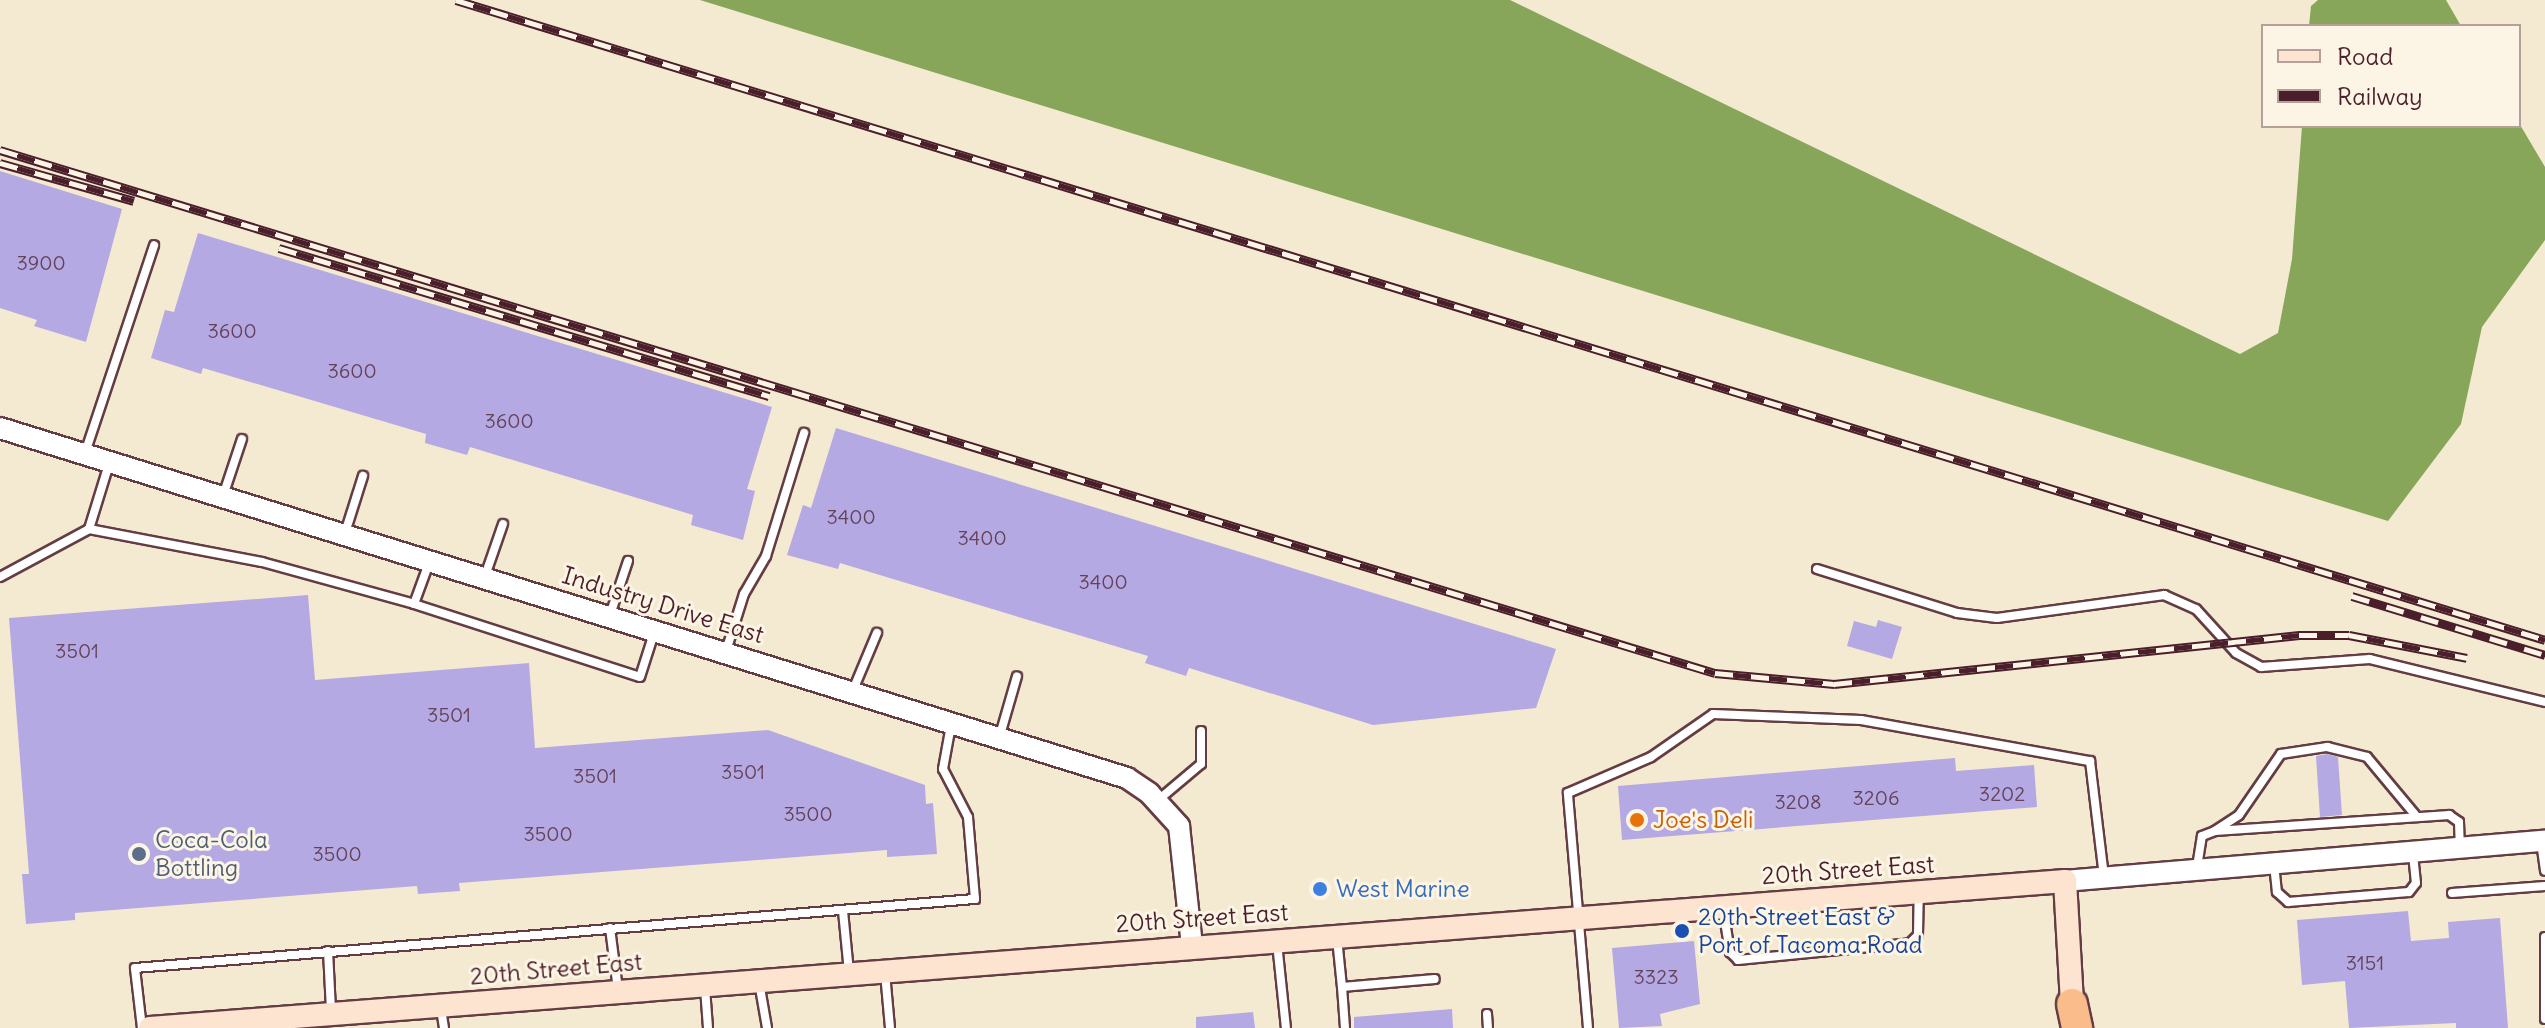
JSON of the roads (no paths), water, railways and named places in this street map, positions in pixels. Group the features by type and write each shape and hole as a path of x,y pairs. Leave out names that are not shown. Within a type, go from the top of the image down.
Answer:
{"main road":[{"name":"20th Street East","path":"150,1028 307,1021 332,1014 705,983 1337,933 2065,881"},
{"path":"2065,881 2074,1020"}],"street":[{"name":"Industry Drive East","path":"0,428 1000,735 1127,778 1157,801 1182,837 1192,945"},
{"name":"20th Street East","path":"2065,881 2543,841"}],"lane":[{"path":"85,454 154,245"},
{"path":"726,652 744,594 766,556 804,433"},
{"path":"223,496 242,439"},
{"path":"89,529 110,462"},
{"path":"344,534 363,476"},
{"path":"485,577 503,524"},
{"path":"0,577 89,529 262,562 414,604 640,677 655,630"},
{"path":"414,604 430,560"},
{"path":"610,616 628,561"},
{"path":"1817,569 1957,613 1997,618 2164,595 2186,601 2236,653 2261,667 2370,659 2545,702"},
{"path":"853,690 877,633"},
{"path":"1000,735 1017,676"},
{"path":"1588,1028 1581,915 1568,793 1651,757 1713,714 1861,720 2090,761 2104,878"},
{"path":"142,1028 135,968 975,899 968,817 943,769 952,721"},
{"path":"1157,801 1201,764 1201,731"},
{"path":"2196,870 2202,836 2239,815 2281,754 2327,747 2367,757 2417,817"},
{"path":"2215,831 2449,815 2459,822 2460,848"},
{"path":"2543,841 2545,871"},
{"path":"2274,864 2277,892 2288,902 2409,892 2416,883 2413,852"},
{"path":"2452,893 2545,886"},
{"path":"1723,905 1730,952 1738,960 1910,943 1918,935 1919,891"},
{"path":"843,911 849,972"},
{"path":"610,928 618,990"},
{"path":"1337,933 1345,1028"},
{"path":"2545,937 2545,1019"},
{"path":"1276,938 1286,1028"},
{"path":"328,951 332,1014"},
{"path":"885,969 890,1028"},
{"path":"758,979 767,1028"},
{"path":"1342,987 1435,979"},
{"path":"705,983 708,1028"},
{"path":"441,1005 444,1028"},
{"path":"1487,1014 1488,1028"}],"railway":[{"path":"456,0 2545,640"},
{"path":"0,150 1715,673 1834,684 2299,635 2349,635 2467,658"},
{"path":"0,163 134,201"},
{"path":"279,248 769,396"},
{"path":"2352,596 2545,655"}],"place":[{"name":"Joe's Deli","path":"1637,820"},
{"name":"Coca-Cola Bottling","path":"139,854"},
{"name":"West Marine","path":"1320,889"},
{"name":"20th Street East & Port of Tacoma Road","path":"1682,931"}]}
